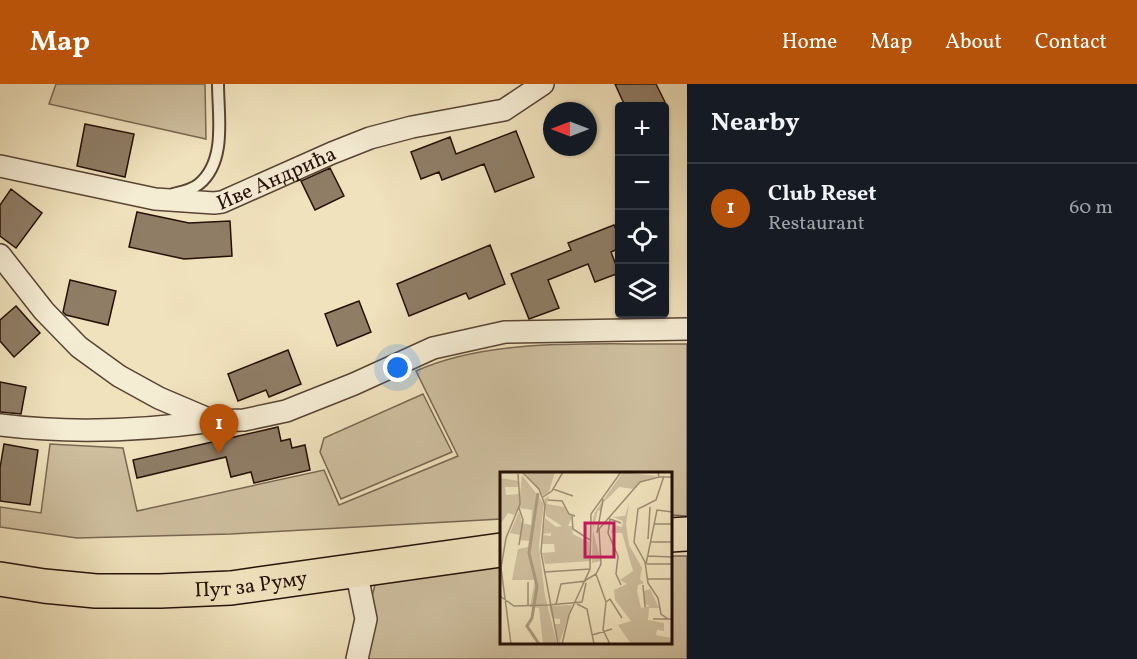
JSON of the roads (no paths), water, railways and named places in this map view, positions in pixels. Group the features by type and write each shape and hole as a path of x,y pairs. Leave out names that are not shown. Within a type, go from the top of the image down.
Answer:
{"main road":[{"path":"672,535 687,534"},
{"name":"Пут за Руму","path":"0,579 96,591 231,588 500,550"}],"street":[{"name":"Иве Андрића","path":"0,166 155,199 198,203 222,202 370,138 412,127 504,110 543,84"},
{"path":"0,255 44,310 79,347 119,376 159,398 213,421"},
{"path":"0,426 96,432 159,429 213,421 244,420 286,411 354,384 433,348 505,332 687,329"},
{"path":"356,570 366,619 357,659"}],"lane":[{"path":"155,199 188,190 200,184 211,168 219,142 218,84"}],"place":[{"name":"Club Reset","path":"219,454"}]}
